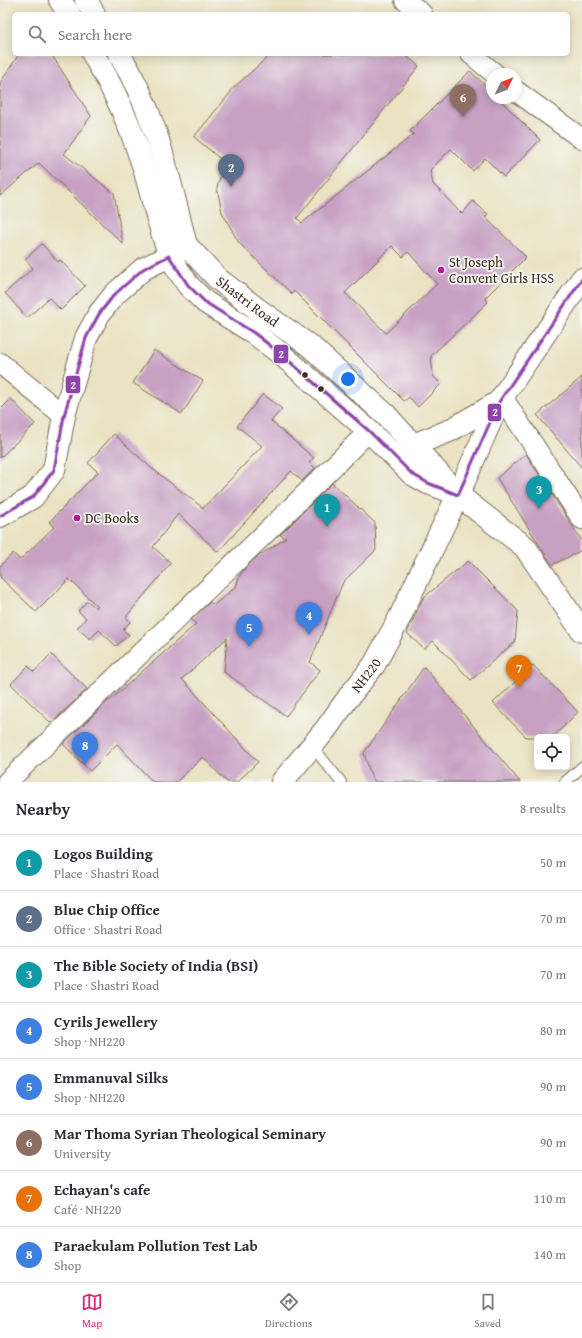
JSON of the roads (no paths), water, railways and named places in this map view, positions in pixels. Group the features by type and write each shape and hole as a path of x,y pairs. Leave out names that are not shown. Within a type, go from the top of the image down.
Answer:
{"main road":[{"path":"60,0 68,12"},
{"path":"86,0 93,12"},
{"name":"Shastri Road","path":"94,56 117,98 131,130 143,166 160,230 177,253 218,279 310,346 386,415 458,495"},
{"name":"Shastri Road","path":"120,56 150,112 173,191 177,253 188,286 205,302 254,332 281,354 369,431 412,474 428,483 458,495"},
{"path":"0,516 33,497 54,470 64,416 86,338 99,314 114,295 143,269 177,253"},
{"path":"582,279 501,400 458,495 524,547 582,630"},
{"path":"413,445 449,432 501,400"},
{"name":"NH220","path":"282,782 312,746 374,665 399,619 458,495"}],"street":[{"path":"405,0 420,12"},
{"path":"473,56 488,68"},
{"path":"522,95 582,139"},
{"path":"0,363 64,416"},
{"path":"501,400 582,519"},
{"path":"7,782 279,520 369,431"}],"lane":[{"path":"312,746 341,782"},
{"path":"565,782 582,767"}],"place":[{"name":"Mar Thoma Syrian Theological Seminary","path":"463,117"},
{"name":"Blue Chip Office","path":"231,187"},
{"name":"St Joseph Convent Girls HSS","path":"441,270"},
{"name":"The Bible Society of India (BSI)","path":"539,509"},
{"name":"DC Books","path":"77,518"},
{"name":"Logos Building","path":"327,527"},
{"name":"Cyrils Jewellery","path":"309,635"},
{"name":"Emmanuval Silks","path":"249,647"},
{"name":"Echayan's cafe","path":"519,688"},
{"name":"Paraekulam Pollution Test Lab","path":"85,765"}]}
